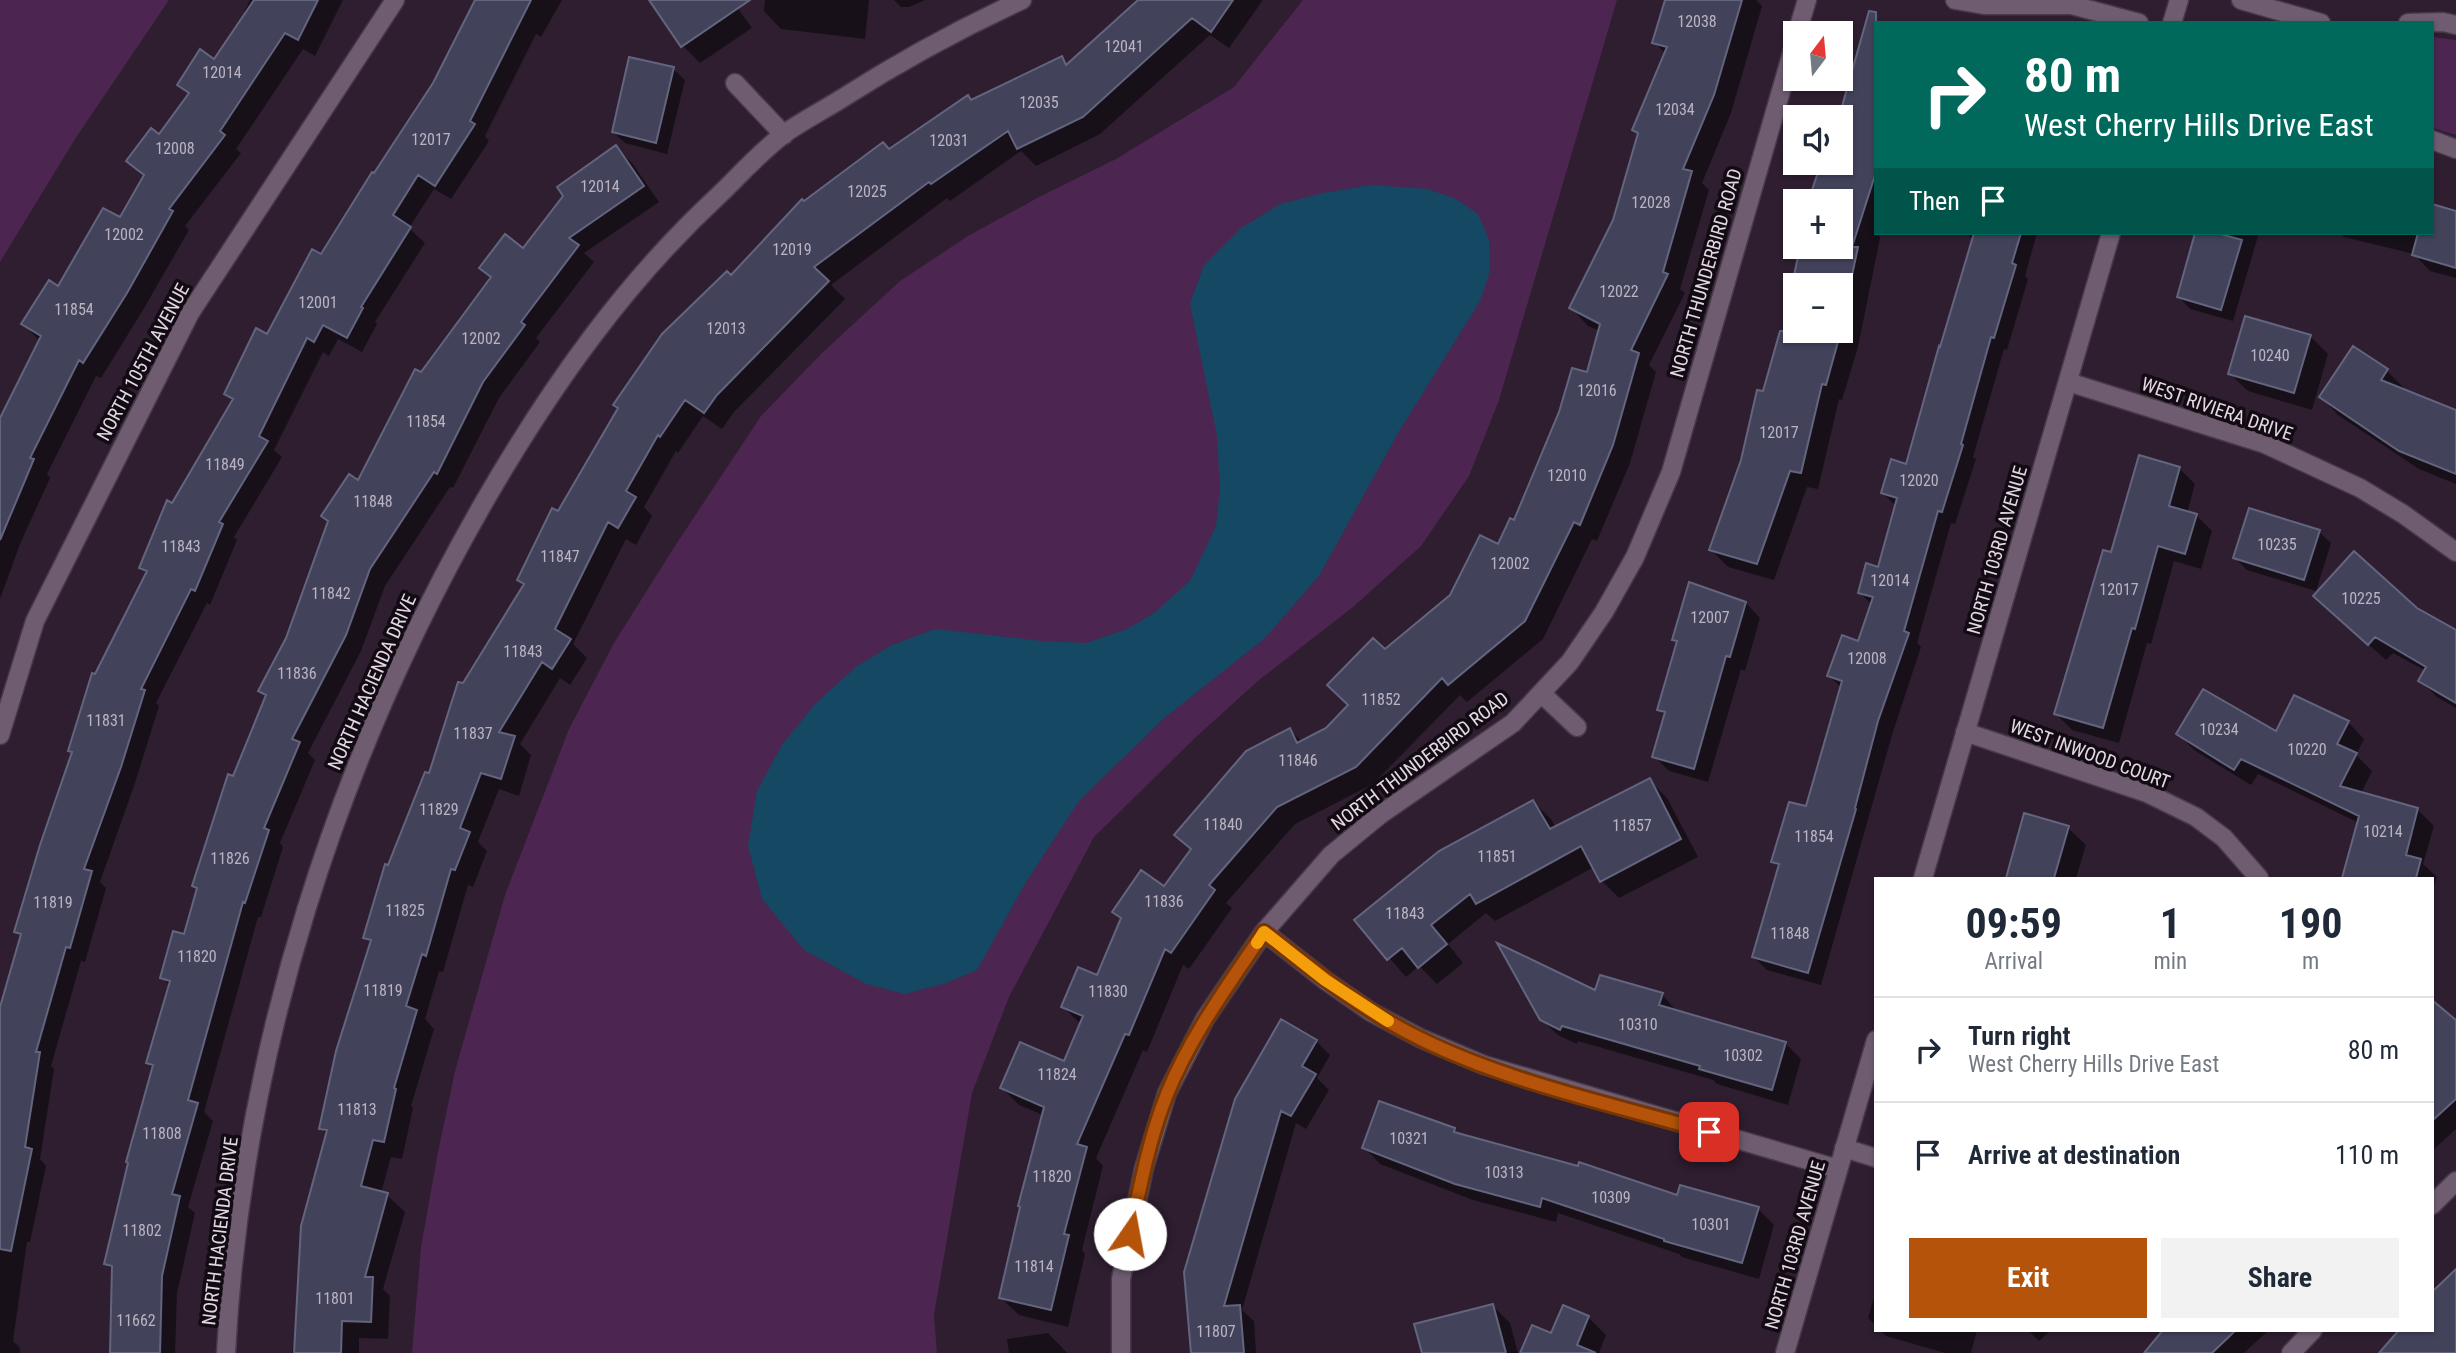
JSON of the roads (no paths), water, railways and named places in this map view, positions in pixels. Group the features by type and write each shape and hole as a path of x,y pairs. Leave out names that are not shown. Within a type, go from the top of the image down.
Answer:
{"street":[{"name":"NORTH 105TH AVENUE","path":"0,735 35,621 190,313 395,0"},
{"name":"NORTH HACIENDA DRIVE","path":"226,1353 234,1265 260,1093 298,935 339,811 381,706 461,541 540,408 601,322 688,223 784,135 901,61 1022,0"},
{"path":"1801,21 1807,0"},
{"path":"1955,0 1984,5 2072,5 2132,21"},
{"path":"2173,21 2179,0"},
{"path":"2241,0 2314,21"},
{"path":"2434,22 2456,25"},
{"path":"735,83 784,135"},
{"name":"NORTH THUNDERBIRD ROAD","path":"1121,1353 1121,1279 1144,1168 1167,1093 1205,1019 1264,932 1331,855 1381,814 1513,723 1570,662 1604,612 1635,557 1671,472 1783,84"},
{"path":"2434,141 2456,149"},
{"name":"NORTH 103RD AVENUE","path":"1923,877 2110,235"},
{"name":"WEST RIVIERA DRIVE","path":"2068,382 2265,444 2360,488 2403,514 2456,552"},
{"path":"1541,693 1577,727"},
{"name":"WEST INWOOD COURT","path":"1965,732 2147,793 2196,817 2224,838 2259,877"},
{"path":"1264,932 1371,1012 1420,1038 1483,1065 1838,1169"},
{"name":"NORTH 103RD AVENUE","path":"1785,1353 1874,1047"},
{"name":"NORTH 103RD AVENUE","path":"1844,1148 1874,1157"},
{"path":"2434,1203 2456,1181"},
{"path":"2291,1353 2311,1332"}],"water":[{"path":"1370,185 1428,189 1456,199 1478,214 1489,240 1490,271 1480,301 1398,433 1319,576 1264,639 1163,719 1079,801 1026,882 977,970 946,983 905,994 866,984 804,950 762,899 748,846 757,791 782,745 815,704 857,666 892,645 935,629 1086,643 1127,629 1154,613 1190,581 1216,526 1220,489 1217,436 1190,304 1204,265 1241,228 1280,204"}]}
